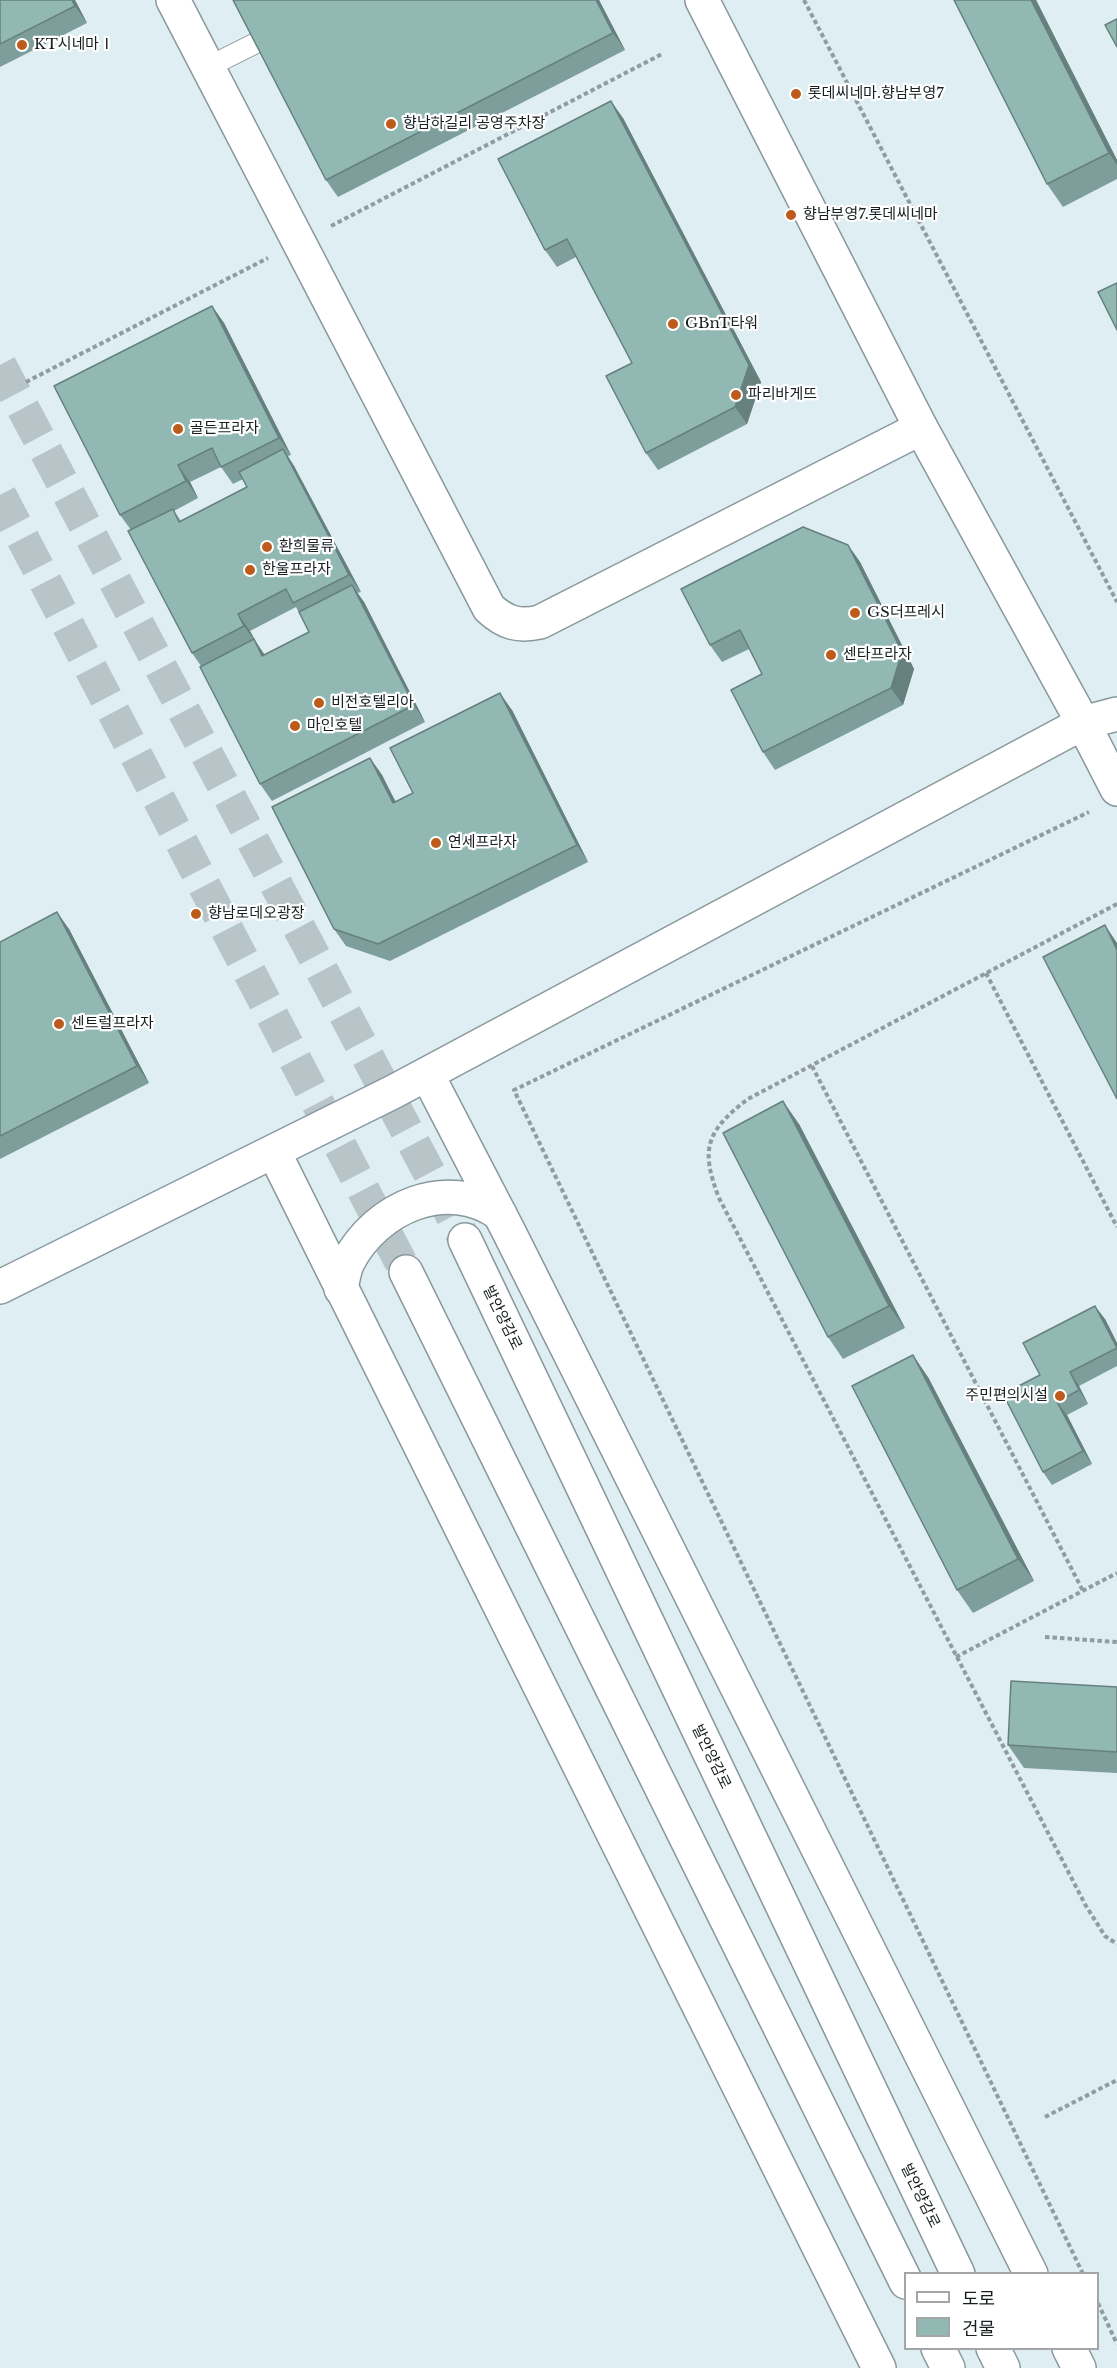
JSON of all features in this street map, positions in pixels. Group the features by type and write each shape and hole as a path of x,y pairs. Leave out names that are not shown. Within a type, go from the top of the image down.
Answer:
{"main road":[{"path":"173,0 489,608 499,618 526,626 540,622 921,428"},
{"path":"702,0 921,428 1083,723 1108,798"},
{"path":"0,1287 427,1074 1083,723 1117,714"},
{"path":"427,1074 500,1214 1030,2272"},
{"path":"274,1152 879,2368"},
{"path":"341,1289 347,1264 360,1242 380,1223 404,1206 432,1198 461,1196 483,1202 500,1214"},
{"name":"발안양감로","path":"465,1240 957,2272"},
{"path":"406,1272 904,2278"},
{"path":"939,2350 948,2368"},
{"path":"994,2350 1003,2368"},
{"path":"1070,2350 1079,2368"}],"lane":[{"path":"208,68 258,42"}],"path":[{"path":"804,0 1117,602"},
{"path":"26,382 662,54"},
{"path":"1082,2272 514,1090 1108,798"},
{"path":"1117,903 747,1100 724,1117 710,1140 708,1170 719,1198 1086,1906 1105,1936 1117,1944"},
{"path":"986,973 1117,1227"},
{"path":"812,1065 1083,1591"},
{"path":"956,1657 1117,1573"},
{"path":"1045,1637 1117,1642"},
{"path":"1045,2117 1117,2080"},
{"path":"1099,2305 1117,2344"}],"building":[{"path":"0,0 72,0 75,6 0,44"},
{"name":"향남하길리 공영주차장","path":"233,0 596,0 613,33 326,180"},
{"path":"954,0 1031,0 1109,153 1047,184"},
{"path":"1117,19 1117,47 1105,25"},
{"name":"GBnT타워","path":"611,101 749,365 735,407 646,453 606,376 632,363 567,239 545,250 498,159"},
{"path":"1117,283 1117,330 1098,292"},
{"name":"골든프라자","path":"212,306 279,438 221,467 212,448 178,465 186,481 120,515 54,386"},
{"name":"한울프라자","path":"283,449 349,575 293,603 286,589 238,614 244,626 192,653 128,531 173,509 179,522 247,487 239,472"},
{"name":"센타프라자","path":"803,527 848,545 902,652 891,688 763,752 731,690 762,674 740,630 710,645 681,589"},
{"name":"비전호텔리아","path":"352,585 414,705 260,784 200,667 254,639 262,656 309,632 299,612"},
{"name":"연세프라자","path":"500,693 577,845 378,944 334,929 272,807 370,758 393,803 413,793 390,748"},
{"name":"센트럴프라자","path":"57,912 137,1066 0,1136 0,942"},
{"path":"1105,925 1117,950 1117,1099 1043,957"},
{"path":"783,1101 889,1306 828,1337 723,1133"},
{"name":"주민편의시설","path":"1095,1306 1117,1348 1070,1372 1079,1390 1057,1402 1083,1451 1043,1472 1003,1394 1040,1375 1023,1343"},
{"path":"913,1355 1018,1559 957,1590 852,1386"},
{"path":"1011,1681 1117,1687 1117,1752 1008,1745"}],"tunnel":[{"path":"0,365 465,1240"},
{"path":"0,495 406,1272"}],"place":[{"name":"KT시네마Ⅰ","path":"22,45"},
{"name":"롯데씨네마.향남부영7","path":"796,94"},
{"name":"향남하길리 공영주차장","path":"391,124"},
{"name":"향남부영7.롯데씨네마","path":"791,215"},
{"name":"GBnT타워","path":"673,324"},
{"name":"파리바게뜨","path":"736,395"},
{"name":"골든프라자","path":"178,429"},
{"name":"환희물류","path":"267,547"},
{"name":"한울프라자","path":"250,570"},
{"name":"GS더프레시","path":"855,613"},
{"name":"센타프라자","path":"831,655"},
{"name":"비전호텔리아","path":"319,703"},
{"name":"마인호텔","path":"295,726"},
{"name":"연세프라자","path":"436,843"},
{"name":"향남로데오광장","path":"196,914"},
{"name":"센트럴프라자","path":"59,1024"},
{"name":"주민편의시설","path":"1060,1396"}]}
